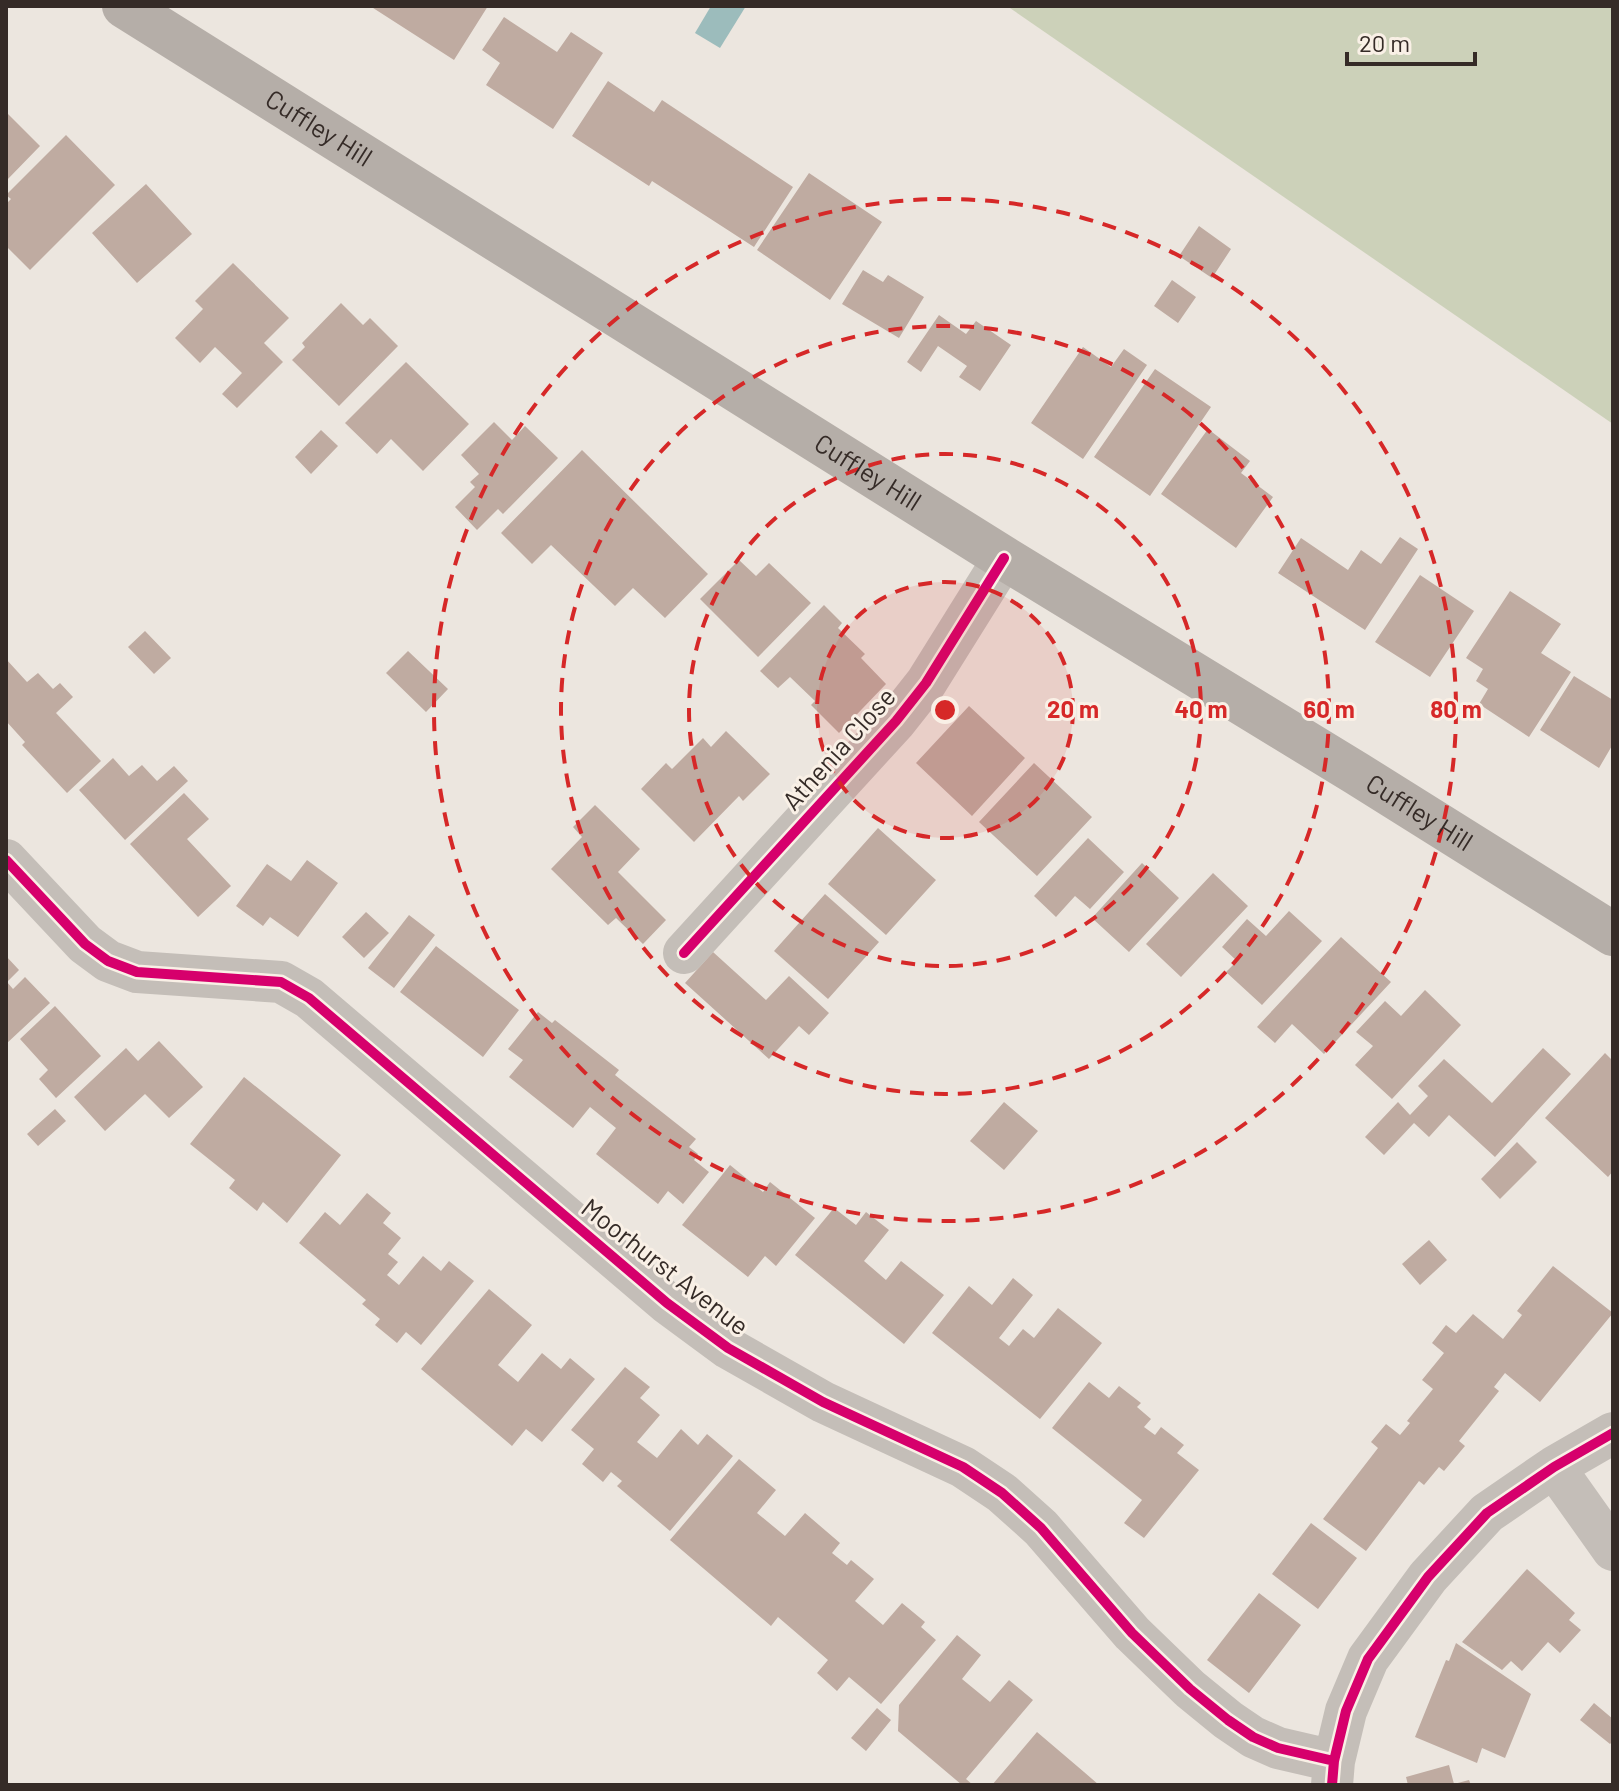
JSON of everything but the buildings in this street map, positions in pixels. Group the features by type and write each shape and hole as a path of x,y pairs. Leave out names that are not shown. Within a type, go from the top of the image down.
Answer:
{"main road":[{"name":"Cuffley Hill","path":"124,6 1004,558 1613,934"}],"street":[{"name":"Athenia Close","path":"684,953 896,721 926,683 1004,558"},
{"name":"Moorhurst Avenue","path":"6,860 85,944 108,961 137,972 281,982 309,998 667,1303 728,1348 809,1394 963,1467 1002,1493 1041,1528 1132,1633 1190,1689 1253,1737 1333,1773"},
{"path":"1333,1773 1346,1711 1368,1659 1428,1577 1487,1513 1554,1467 1613,1433"},
{"path":"1554,1467 1613,1550"}],"green space":[{"path":"1007,6 1613,6 1613,424"}],"water":[{"path":"711,6 746,6 720,48 695,33"}],"cycle path":[{"path":"684,953 896,721 926,683 1004,558"},
{"path":"6,860 85,944 108,961 137,972 281,982 309,998 667,1303 728,1348 823,1402 963,1467 1002,1493 1041,1528 1132,1633 1190,1689 1228,1720 1253,1737 1278,1748 1334,1761"},
{"path":"1332,1785 1334,1761 1346,1711 1368,1659 1428,1577 1487,1513 1554,1467 1613,1433"}]}
